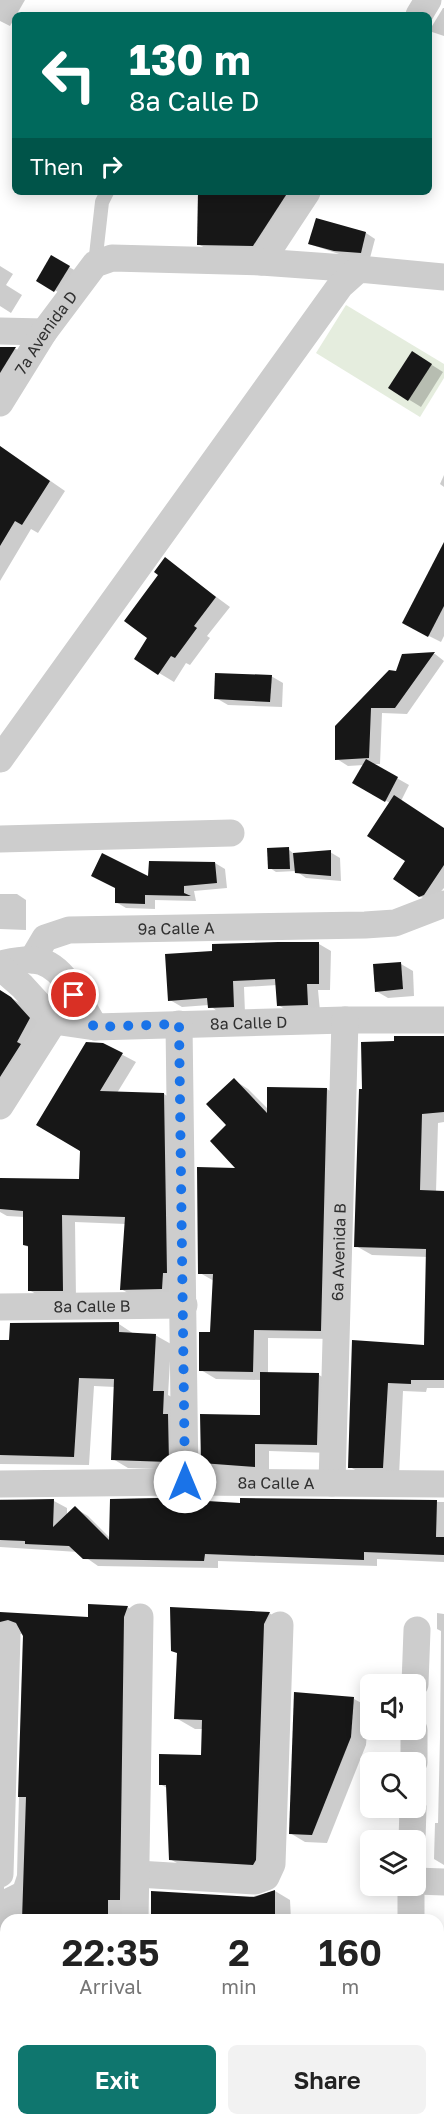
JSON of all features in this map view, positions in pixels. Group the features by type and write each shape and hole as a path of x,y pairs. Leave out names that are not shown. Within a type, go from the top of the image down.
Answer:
{"street":[{"path":"261,262 305,195"},
{"path":"95,264 112,258 261,262 444,277"},
{"name":"7a Avenida D","path":"0,403 44,332 95,264"},
{"path":"0,759 340,286 359,269"},
{"path":"0,331 44,332"},
{"path":"0,839 231,833"},
{"name":"9a Calle A","path":"32,960 45,938 69,930 395,923 444,904"},
{"path":"0,965 32,960 43,962 58,970 94,1027"},
{"path":"0,965 54,1021 0,1107"},
{"name":"8a Calle D","path":"54,1021 94,1027 345,1020 444,1020"},
{"name":"6a Avenida B","path":"332,1483 345,1020"},
{"path":"179,1024 185,1482"},
{"name":"8a Calle B","path":"0,1308 184,1305"},
{"name":"8a Calle A","path":"0,1484 185,1482 444,1484"},
{"path":"135,1914 140,1617"},
{"path":"137,1874 255,1881 266,1877 272,1864 280,1625"},
{"path":"416,1674 417,1630"},
{"path":"0,1874 7,1636"},
{"path":"426,1881 444,1882"},
{"path":"411,1896 411,1914"}],"lane":[{"path":"95,264 102,202 106,195"}],"green space":[{"path":"346,305 444,364 444,378 420,417 316,353"}],"building":[{"path":"198,195 286,195 253,246 197,245"},
{"path":"316,218 366,232 361,253 334,251 308,244"},
{"path":"51,255 70,266 54,292 36,281"},
{"path":"0,347 16,347 0,373"},
{"path":"412,351 432,364 408,401 388,388"},
{"path":"0,446 50,481 22,525 15,521 0,546"},
{"path":"444,542 444,606 428,637 402,623"},
{"path":"165,557 216,597 194,626 197,628 175,658 171,656 158,675 134,659 147,638 124,621 158,575 154,572"},
{"path":"435,652 395,708 371,708 369,758 335,760 335,726 389,670 396,671 402,654"},
{"path":"215,673 272,675 270,702 214,699"},
{"path":"366,759 398,777 385,802 352,783"},
{"path":"394,795 444,828 444,865 424,895 419,897 393,879 405,861 367,836"},
{"path":"289,847 290,869 268,869 267,848"},
{"path":"331,850 331,876 295,873 293,853"},
{"path":"102,853 148,876 149,861 215,862 217,883 184,886 184,893 191,896 145,895 145,904 115,903 115,888 91,876"},
{"path":"319,942 319,984 307,984 308,1005 277,1006 275,979 233,981 234,1007 208,1008 207,998 168,1001 165,954 212,951 212,944"},
{"path":"401,962 403,989 375,992 373,964"},
{"path":"0,990 11,997 30,1018 17,1042 21,1044 0,1077"},
{"path":"394,1036 444,1036 444,1112 422,1114 420,1190 444,1191 444,1380 411,1380 411,1384 388,1383 383,1468 348,1468 352,1340 424,1345 426,1249 354,1247 359,1089 362,1089 361,1042 394,1041"},
{"path":"86,1042 103,1043 123,1053 100,1091 164,1093 167,1273 163,1273 162,1289 120,1290 125,1217 62,1215 63,1291 28,1291 28,1246 23,1245 23,1211 0,1209 0,1178 79,1179 80,1151 36,1125"},
{"path":"234,1078 267,1113 267,1087 327,1088 321,1331 254,1330 253,1372 199,1371 199,1332 210,1332 213,1274 198,1274 197,1167 235,1168 210,1141 226,1125 206,1104"},
{"path":"119,1322 119,1332 156,1334 153,1391 164,1391 163,1414 168,1414 169,1462 111,1460 114,1379 79,1378 74,1457 0,1455 0,1340 9,1340 10,1323"},
{"path":"260,1372 319,1373 317,1445 255,1444 255,1467 201,1463 200,1414 260,1415"},
{"path":"158,1498 240,1503 240,1498 437,1500 436,1537 444,1537 444,1555 364,1552 364,1560 205,1554 204,1561 83,1559 69,1546 25,1544 25,1541 0,1540 0,1500 54,1499 53,1527 75,1506 109,1540 110,1499"},
{"path":"88,1604 128,1606 124,1617 120,1900 108,1900 108,1914 22,1914 26,1797 18,1797 23,1636 16,1623 8,1620 0,1622 0,1612 88,1617"},
{"path":"170,1607 270,1612 264,1624 256,1860 253,1865 169,1860 166,1785 159,1785 159,1754 201,1755 202,1720 174,1719 177,1653 171,1651"},
{"path":"294,1692 354,1697 351,1737 312,1835 289,1834"},
{"path":"275,1890 275,1914 151,1914 151,1891 254,1897"}],"route":[{"path":"74,995 94,1027 179,1024 185,1482"}]}
